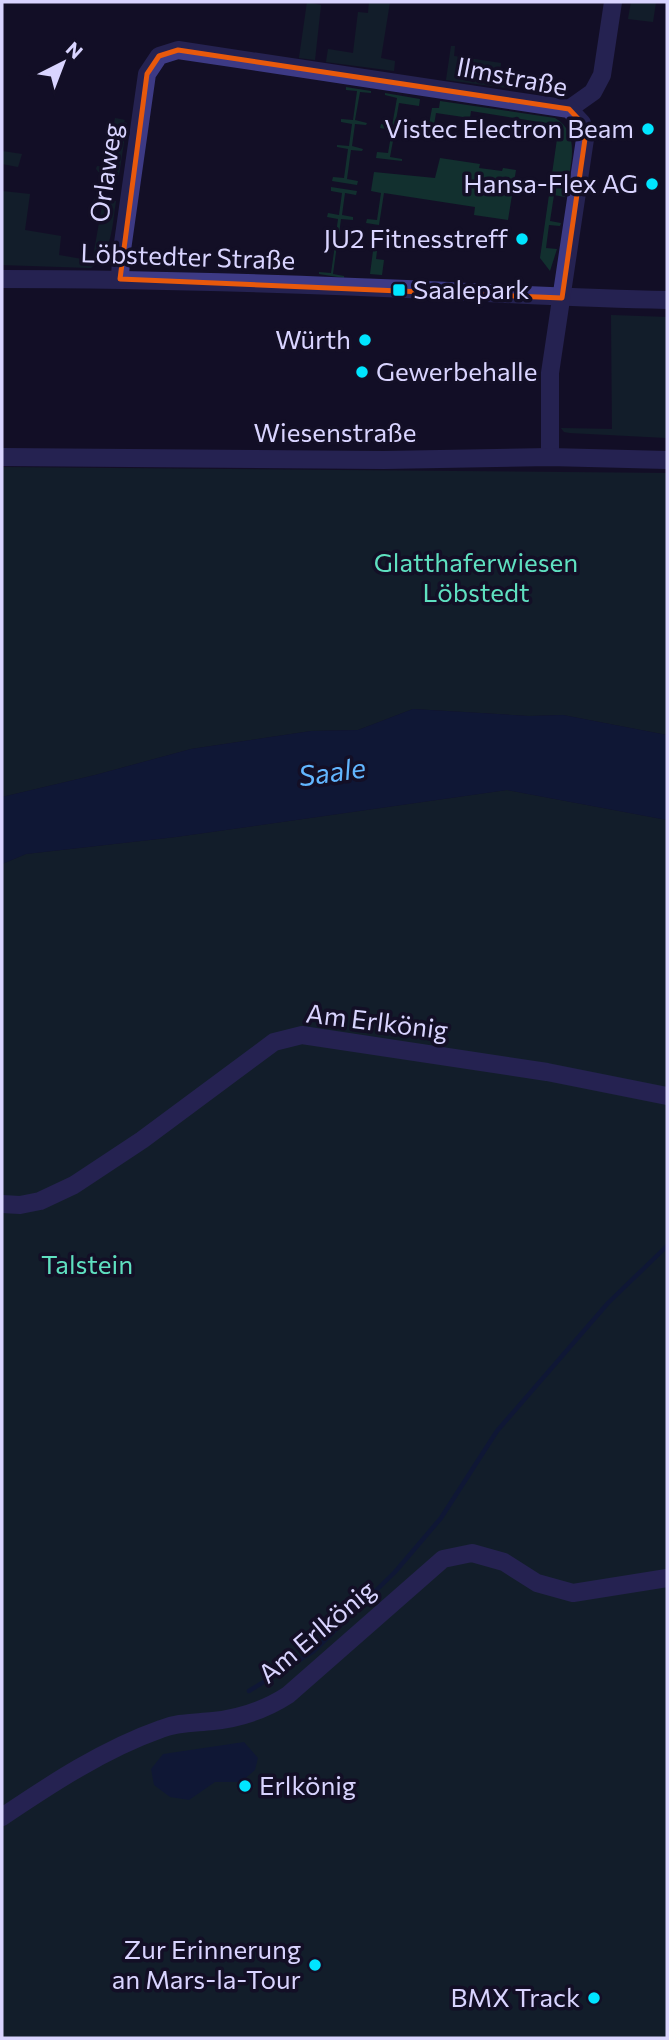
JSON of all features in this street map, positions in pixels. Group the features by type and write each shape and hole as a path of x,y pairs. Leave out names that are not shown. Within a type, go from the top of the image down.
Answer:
{"street":[{"path":"569,109 593,92 602,75 613,2"},
{"name":"Ilmstraße","path":"147,74 159,56 178,50 569,109 582,123 585,139 550,373 550,457"},
{"name":"Orlaweg","path":"120,279 147,74"},
{"name":"Löbstedter Straße","path":"2,279 120,279 667,300"},
{"name":"Wiesenstraße","path":"2,457 384,460 550,457 667,460"},
{"name":"Am Erlkönig","path":"2,1204 20,1205 40,1201 74,1185 142,1140 274,1042 302,1035 547,1072 667,1096"},
{"name":"Am Erlkönig","path":"2,1817 72,1772 162,1728 238,1718 273,1704 288,1695 443,1559 472,1553 504,1562 537,1583 573,1593 667,1578"}],"highlighted area":[{"path":"178,50 569,109 582,123 585,139 562,298 120,279 147,74 159,56"}],"green space":[{"path":"307,2 321,5 315,60 299,58"},
{"path":"369,2 390,2 381,58 395,61 394,71 326,62 328,49 353,53 358,12 368,13"},
{"path":"631,2 656,2 653,22 628,19"},
{"path":"451,46 455,46 454,56 501,63 500,73 510,75 507,88 446,80"},
{"path":"346,87 371,91 360,92 355,120 367,123 355,124 352,146 363,149 351,150 347,179 358,181 357,185 332,181 333,177 344,178 348,149 337,145 349,146 352,124 341,122 341,119 353,120 357,91 346,90"},
{"path":"385,93 420,99 419,106 399,103 395,126 407,128 406,131 395,130 390,157 402,161 376,158 377,152 388,153 392,130 380,128 381,124 392,126 397,98"},
{"path":"440,101 555,118 564,125 572,143 571,164 565,197 554,195 550,221 561,223 560,226 549,225 546,248 557,249 550,271 540,258 559,125 471,111 470,118 436,113 433,131 428,130 432,108 439,108"},
{"path":"115,118 127,123 119,175 115,177 101,175 96,169 97,166 104,167 108,158"},
{"path":"2,151 22,154 18,167 2,164"},
{"path":"440,158 480,164 479,168 516,170 508,220 474,215 475,207 384,193 379,225 366,223 367,219 377,220 381,193 371,191 374,172 435,178"},
{"path":"331,187 357,191 356,195 345,193 342,215 353,217 353,220 341,219 338,242 349,244 349,247 337,245 333,274 344,278 319,274 331,273 335,245 323,243 324,240 335,241 338,219 327,217 328,213 339,215 342,193 331,191"},
{"path":"2,191 30,194 25,230 61,236 59,255 82,259 83,256 93,257 102,206 91,203 96,197 116,201 110,238 104,254 91,268 2,265"},
{"path":"373,251 377,251 376,259 384,260 382,275 370,274"},
{"path":"611,315 667,317 667,438 570,433 561,428 612,429"},
{"name":"Glatthaferwiesen Löbstedt","path":"2,467 667,473 667,735 563,715 529,716 413,709 358,730 311,731 191,749 2,797"},
{"name":"Talstein","path":"507,790 667,820 667,2038 2,2038 2,864 26,854 176,837"}],"water":[{"name":"Saale","path":"413,709 529,716 563,715 667,735 667,820 507,790 176,837 26,854 2,864 2,797 191,749 311,731 358,730"},
{"path":"244,1742 258,1758 255,1770 241,1782 215,1782 189,1800 170,1797 154,1785 151,1769 163,1754"}],"waterway":[{"path":"249,1691 314,1651 395,1572 441,1518 497,1431 608,1303 667,1246"}],"place":[{"name":"Vistec Electron Beam","path":"648,129"},
{"name":"Hansa-Flex AG","path":"652,184"},
{"name":"JU2 Fitnesstreff","path":"522,239"},
{"name":"Saalepark","path":"399,290"},
{"name":"Würth","path":"365,340"},
{"name":"Gewerbehalle","path":"362,372"},
{"name":"Erlkönig","path":"245,1786"},
{"name":"Zur Erinnerung an Mars-la-Tour","path":"315,1965"},
{"name":"BMX Track","path":"594,1998"}]}
